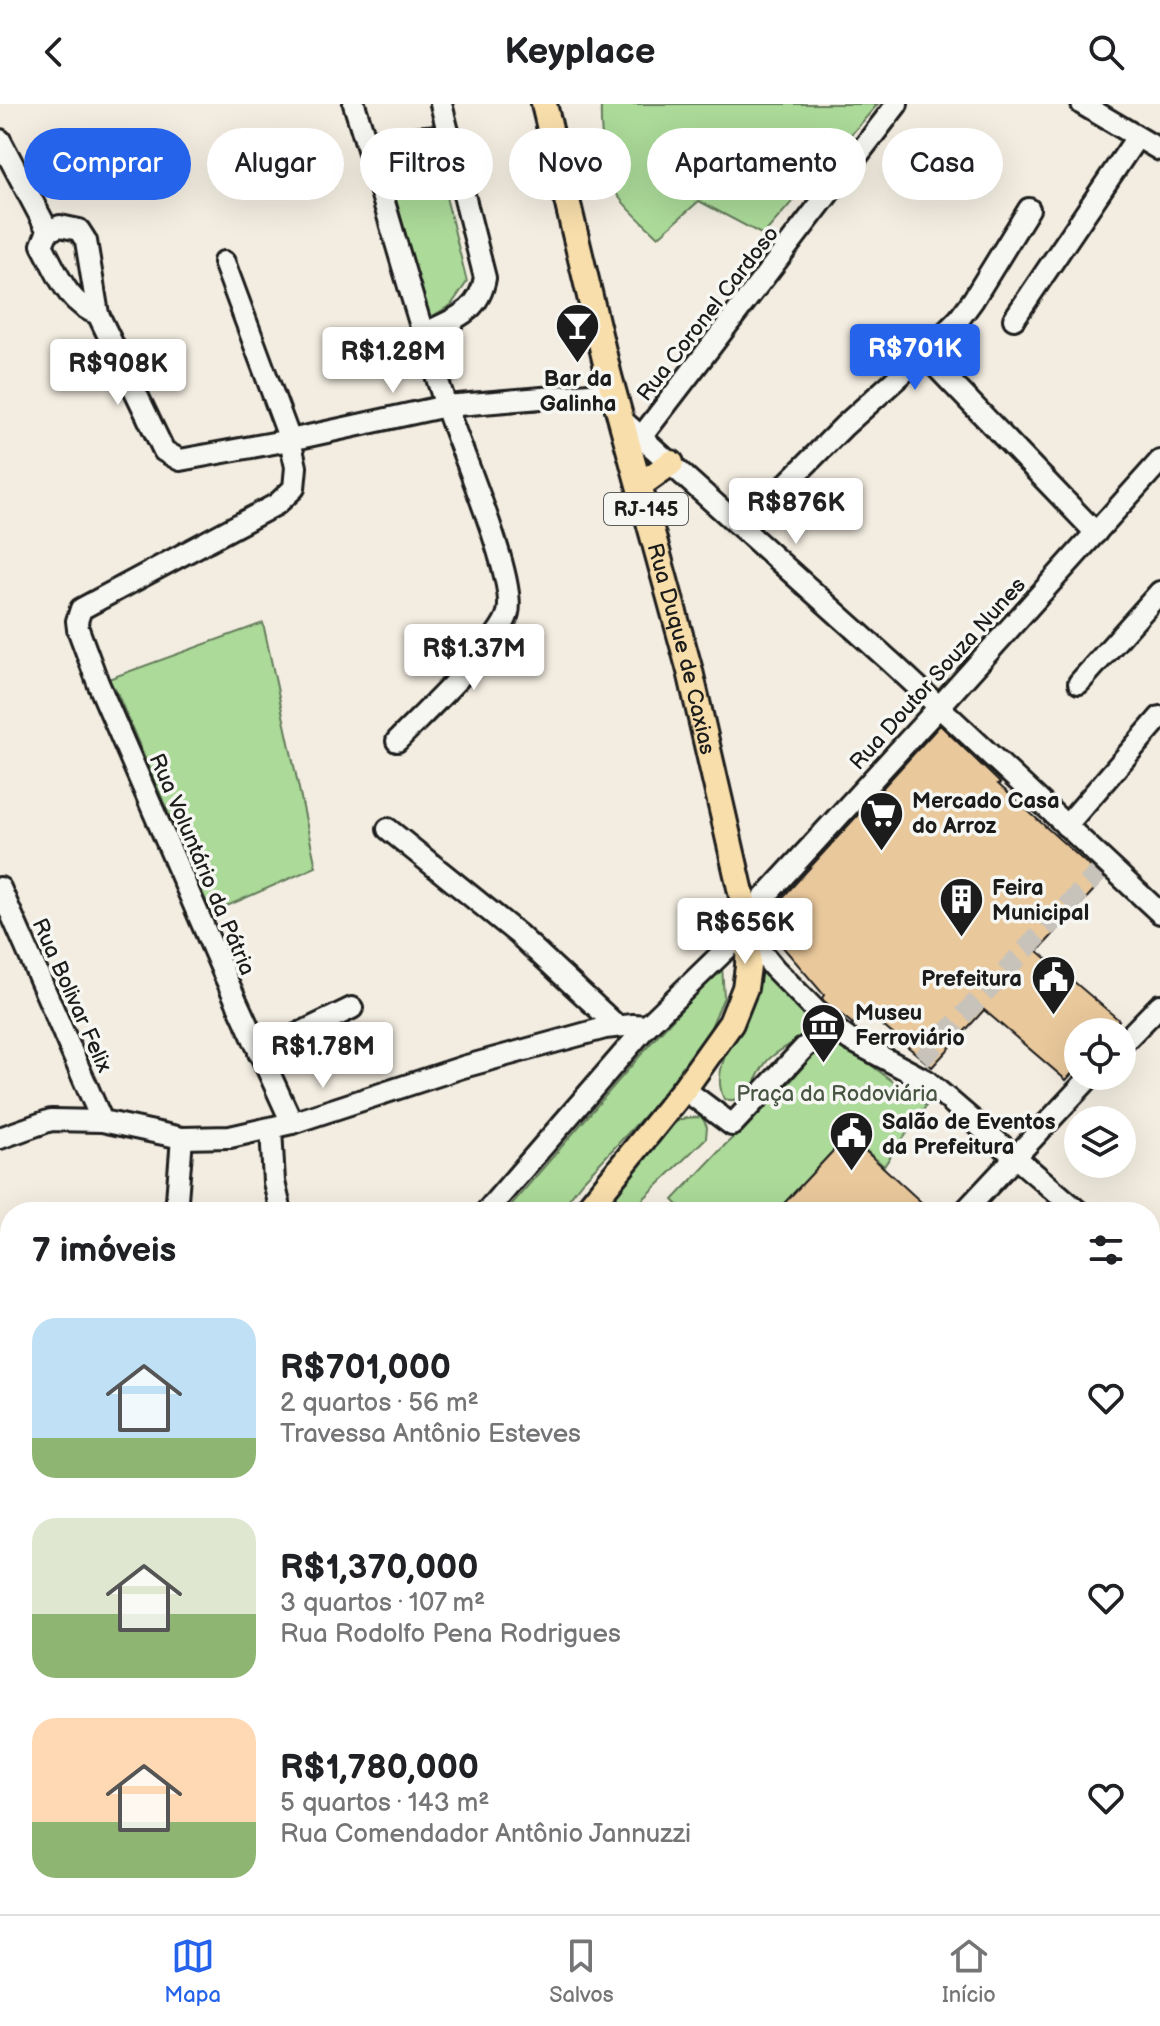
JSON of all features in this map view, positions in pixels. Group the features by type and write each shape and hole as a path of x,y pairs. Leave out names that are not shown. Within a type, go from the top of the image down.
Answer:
{"main road":[{"name":"Rua Duque de Caxias","path":"544,104 614,392 690,671 749,926"},
{"path":"640,485 671,463"},
{"name":"RJ-145","path":"593,1202 684,1089 731,1023 745,988 749,926"}],"street":[{"path":"354,104 362,128"},
{"path":"441,104 448,128"},
{"name":"Rua Coronel Cardoso","path":"642,436 897,104"},
{"path":"1082,104 1160,150"},
{"path":"1014,319 1137,137"},
{"path":"0,140 48,231"},
{"path":"384,200 446,406 508,588 505,622 469,666 397,741"},
{"path":"424,334 465,313 483,293 485,278 466,200"},
{"path":"743,528 844,426 924,354 973,300 1029,209"},
{"path":"98,314 81,309 68,292 42,245 48,231 60,226 79,230 86,241 98,314 164,451 180,460 446,406 614,392"},
{"path":"224,262 290,440"},
{"path":"924,354 1096,533"},
{"path":"622,420 939,707 1066,826 1102,869 1160,913"},
{"name":"Rua Voluntário da Pátria","path":"290,440 296,480 286,498 81,609 77,621 98,683 292,1123"},
{"name":"Rua Doutor Souza Nunes","path":"495,1202 647,1026 749,926 939,707 1160,461"},
{"path":"1079,683 1160,592"},
{"path":"1066,826 1160,717"},
{"path":"388,829 518,934 616,1025"},
{"name":"Rua Bolivar Felix","path":"0,888 102,1121"},
{"path":"749,926 774,968 831,1026 850,1040 916,1065 944,1095 1067,1202"},
{"path":"1136,1030 1160,1005"},
{"path":"259,1053 352,1008"},
{"path":"0,1138 51,1120 102,1121 182,1138 230,1137 292,1123 463,1067 616,1025 647,1026"},
{"path":"684,1089 732,1125 804,1048 831,1026"},
{"path":"973,1202 1078,1090"},
{"path":"271,1129 274,1182 279,1202"},
{"path":"177,1202 182,1138"}],"green space":[{"path":"601,104 878,104 857,128 647,128 647,200 794,200 763,235 699,201 658,237 621,200 631,200 631,128 601,126"},
{"path":"396,200 447,200 467,282 451,305 429,318"},
{"path":"263,623 316,867 211,913 115,688 100,682"},
{"path":"722,966 724,997 704,1043 677,1081 567,1202 514,1202"},
{"path":"760,971 812,1023 804,1034 768,1060 742,1097 724,1099 720,1087 723,1063 753,1003"},
{"name":"Praça da Rodoviária","path":"829,1034 926,1106 884,1166 848,1135 785,1202 675,1202 673,1200 725,1145 783,1091"},
{"path":"689,1117 702,1117 707,1127 706,1138 640,1202 601,1202 661,1134"}],"building":[{"path":"940,725 998,784 1104,879 1038,951 1117,1018 1064,1018 1064,1078 984,1010 932,1067 864,1010 853,1024 824,1001 824,995 764,925 763,919"},
{"name":"Salão de Eventos da Prefeitura","path":"848,1135 921,1202 785,1202"}],"tunnel":[{"path":"922,1059 1098,873"}],"place":[{"name":"Bar da Galinha","path":"578,364"},
{"name":"Mercado Casa do Arroz","path":"881,852"},
{"name":"Feira Municipal","path":"961,939"},
{"name":"Prefeitura","path":"1053,1017"},
{"name":"Museu Ferroviário","path":"824,1064"},
{"name":"Salão de Eventos da Prefeitura","path":"851,1173"}]}
